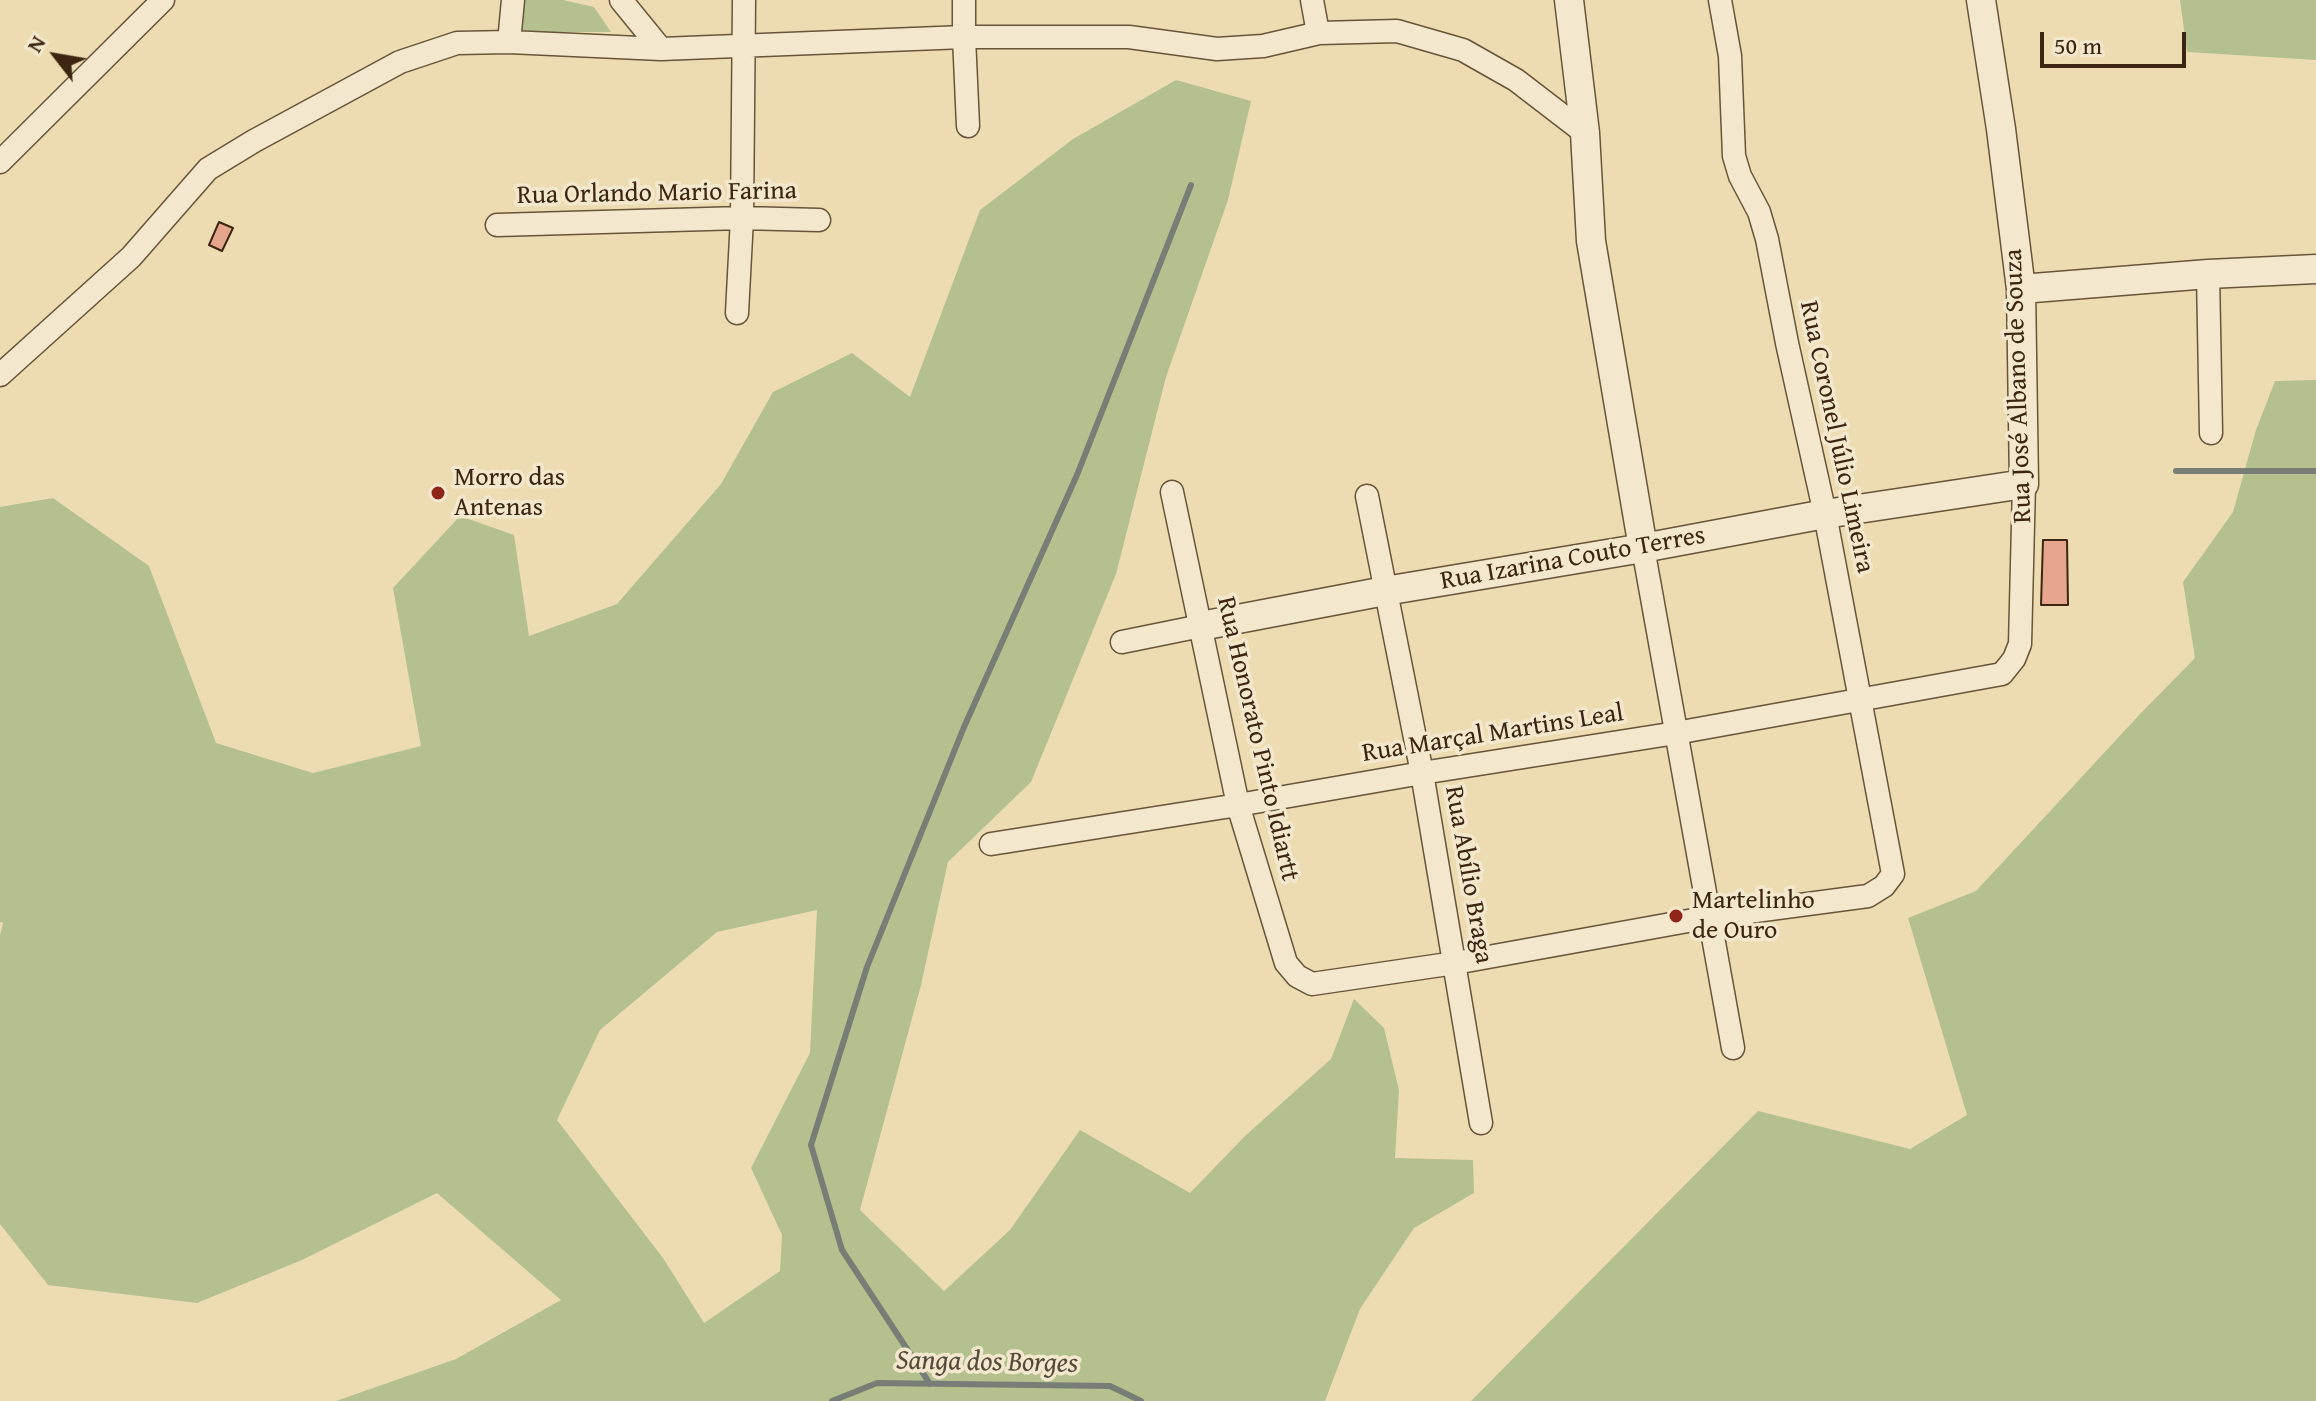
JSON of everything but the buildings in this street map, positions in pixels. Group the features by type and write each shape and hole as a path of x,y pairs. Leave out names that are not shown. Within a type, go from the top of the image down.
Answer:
{"street":[{"path":"0,162 163,0"},
{"path":"509,42 513,0"},
{"path":"621,0 661,49"},
{"path":"737,313 742,218 744,0"},
{"path":"964,0 968,126"},
{"path":"1312,0 1318,33"},
{"path":"1569,0 1585,133 1591,241 1733,1048"},
{"name":"Rua Coronel Júlio Limeira","path":"1710,917 1868,896 1884,886 1893,874 1825,514 1767,239 1759,212 1740,176 1734,156 1730,56 1720,0"},
{"name":"Rua José Albano de Souza","path":"1981,0 2021,289 2024,484 2020,644 2014,659 2002,674"},
{"path":"0,375 131,257 208,169 400,62 457,43 509,42 661,49 964,37 1129,37 1217,49 1263,46 1318,33 1397,31 1463,50 1516,80 1585,133"},
{"name":"Rua Orlando Mario Farina","path":"497,225 742,218 819,220"},
{"path":"2021,289 2316,269"},
{"path":"2208,274 2211,433"},
{"name":"Rua Izarina Couto Terres","path":"1122,642 1385,591 1825,514 2024,484"},
{"name":"Rua Honorato Pinto Idiartt","path":"1172,492 1238,805 1286,963 1297,976 1312,984 1455,963"},
{"name":"Rua Abílio Braga","path":"1367,496 1422,773 1481,1123"},
{"name":"Rua Marçal Martins Leal","path":"991,844 1676,733 2002,674"},
{"path":"1455,963 1710,917"}],"green space":[{"path":"518,0 563,0 594,7 611,32 516,32"},
{"path":"2180,0 2316,0 2316,60 2187,52"},
{"path":"1176,80 1251,101 1228,200 1166,377 1116,574 1031,782 948,862 921,985 860,1210 944,1291 1010,1230 1080,1130 1190,1193 1245,1136 1331,1059 1354,999 1384,1028 1399,1090 1395,1158 1473,1160 1474,1193 1414,1228 1360,1309 1325,1401 336,1401 456,1359 561,1300 437,1193 302,1260 197,1303 48,1285 0,1224 0,935 3,923 0,922 0,507 53,498 149,566 216,743 313,773 421,746 393,588 460,516 514,535 529,636 617,604 721,484 773,392 852,353 910,397 980,210 1073,139","holes":["817,910 810,1053 751,1168 782,1235 780,1271 704,1323 663,1258 557,1120 600,1030 717,932"]},
{"path":"2316,380 2316,1401 1471,1401 1758,1111 1910,1149 1967,1115 1908,918 1976,891 2195,658 2183,582 2233,512 2256,430 2275,381"}],"waterway":[{"path":"930,1384 842,1250 811,1145 867,967 964,727 1077,475 1191,185"},
{"path":"2176,471 2316,471"},
{"name":"Sanga dos Borges","path":"832,1401 877,1383 1110,1386 1141,1401"}],"place":[{"name":"Morro das Antenas","path":"438,493"},
{"name":"Martelinho de Ouro","path":"1676,916"}]}
